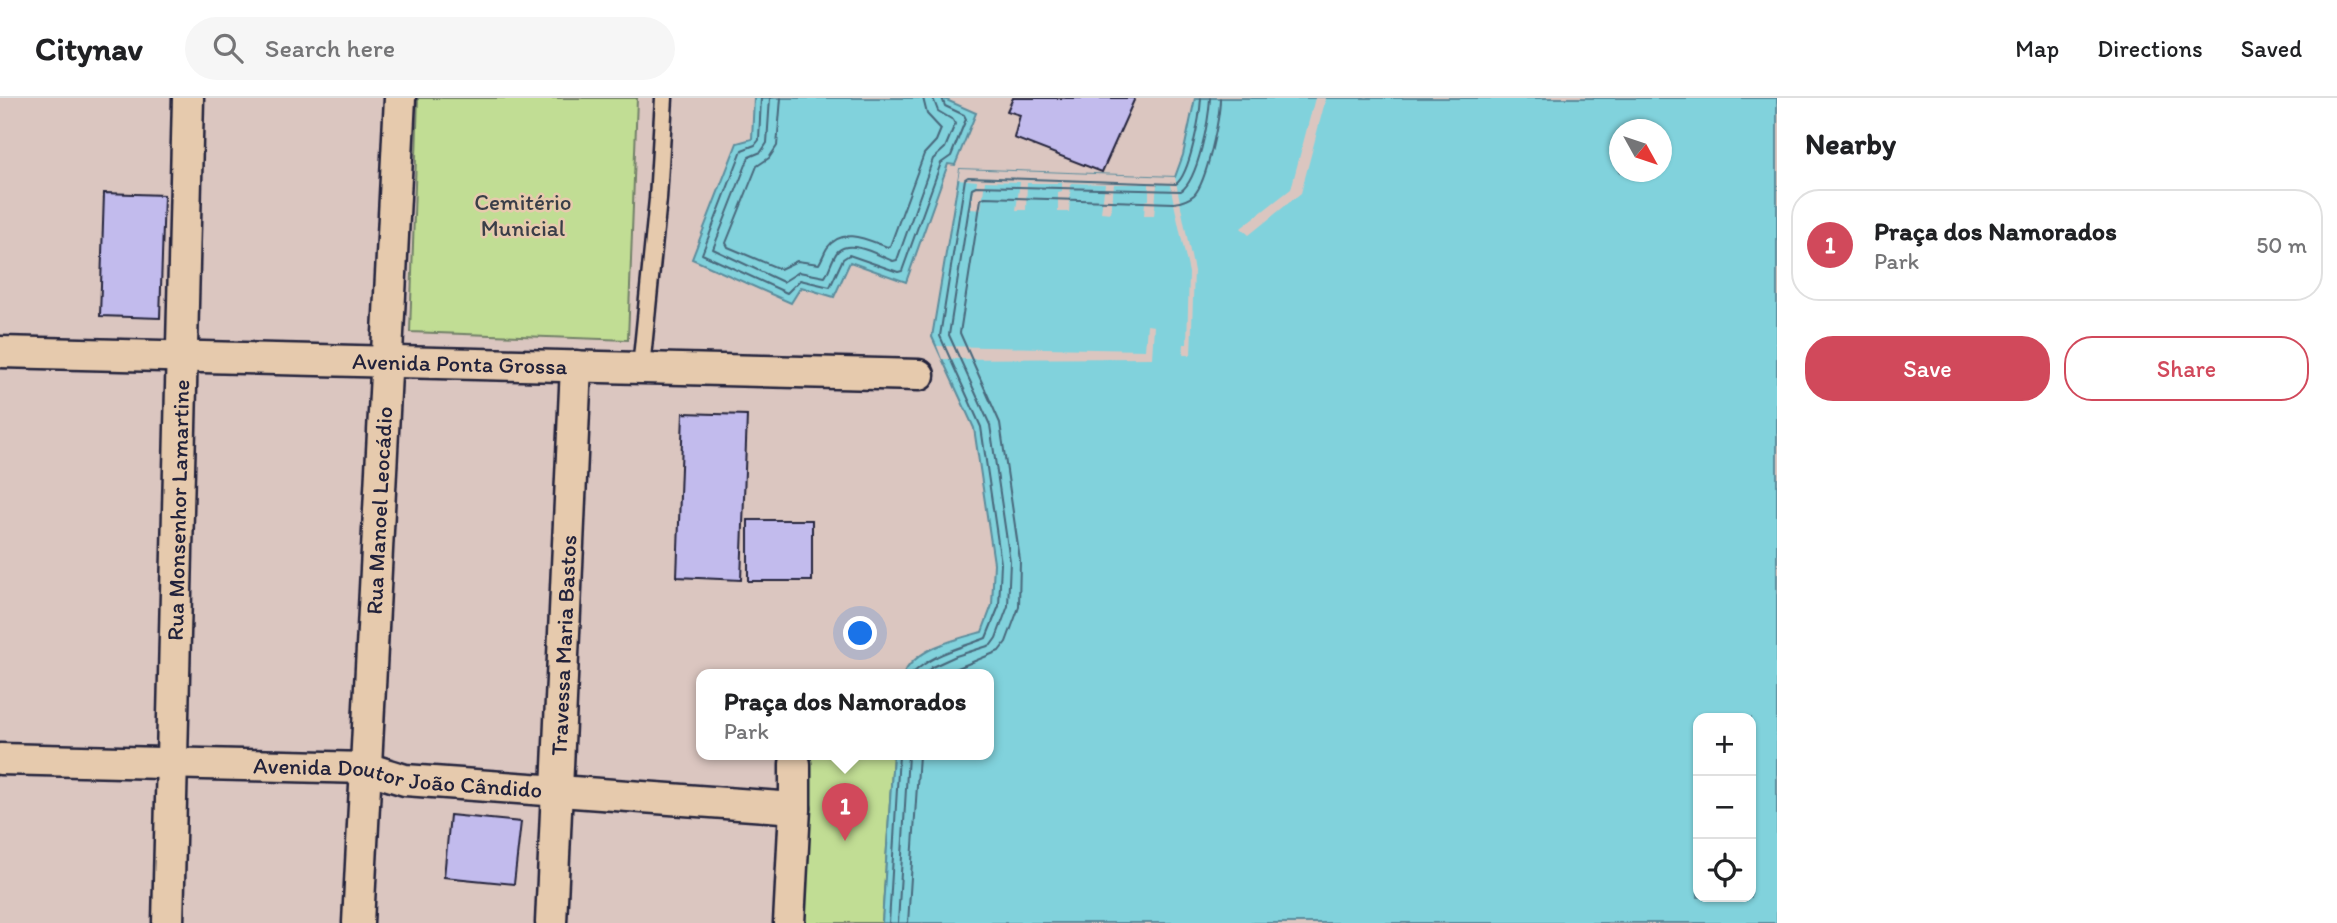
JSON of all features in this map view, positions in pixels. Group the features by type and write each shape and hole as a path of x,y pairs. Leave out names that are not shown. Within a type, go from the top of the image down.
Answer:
{"street":[{"name":"Rua Monsenhor Lamartine","path":"168,923 188,98"},
{"name":"Rua Manoel Leocádio","path":"358,923 400,98"},
{"name":"Avenida Ponta Grossa","path":"0,352 919,375"},
{"name":"Travessa Maria Bastos","path":"551,923 576,366"},
{"name":"Avenida Doutor João Cândido","path":"0,759 366,768 405,780 795,808"},
{"path":"789,923 795,764"}],"lane":[{"path":"641,368 658,199 664,98"}],"green space":[{"name":"Cemitério Municial","path":"418,98 637,98 628,340 410,332"},
{"path":"804,760 893,760 882,923 800,923"}],"water":[{"path":"754,98 942,98 976,113 955,165 948,164 906,282 850,262 834,297 801,287 791,303 692,259 737,143 752,139"},
{"path":"1195,98 1777,98 1777,923 882,923 893,760 994,760 994,669 907,669 927,651 982,632 992,605 994,563 974,428 932,337 960,169 1175,177 1183,155"}],"pier":[{"path":"1315,98 1326,98 1301,193 1249,235 1241,228 1291,189"},
{"path":"960,169 1175,177 1194,271 1191,355 1183,355 1184,344 1187,344 1189,273 1170,185 1157,184 1154,216 1144,216 1145,201 1149,200 1149,184 1114,184 1111,213 1101,212 1105,184 1071,183 1069,212 1058,212 1058,192 1062,191 1062,183 1027,183 1026,210 1016,210 1020,182 985,181 981,210 971,209 973,187 976,187 977,181 958,179"},
{"path":"1147,325 1154,326 1152,358 942,359 937,346 1145,350"}],"building":[{"path":"1013,98 1135,98 1102,172 1014,138 1020,115 1007,111"},
{"path":"104,193 164,195 160,318 100,316"},
{"path":"683,413 747,415 741,580 677,577"},
{"path":"748,520 812,520 812,581 748,581"},
{"path":"450,815 521,822 514,884 444,877"}],"place":[{"name":"Praça dos Namorados","path":"845,841"}]}
